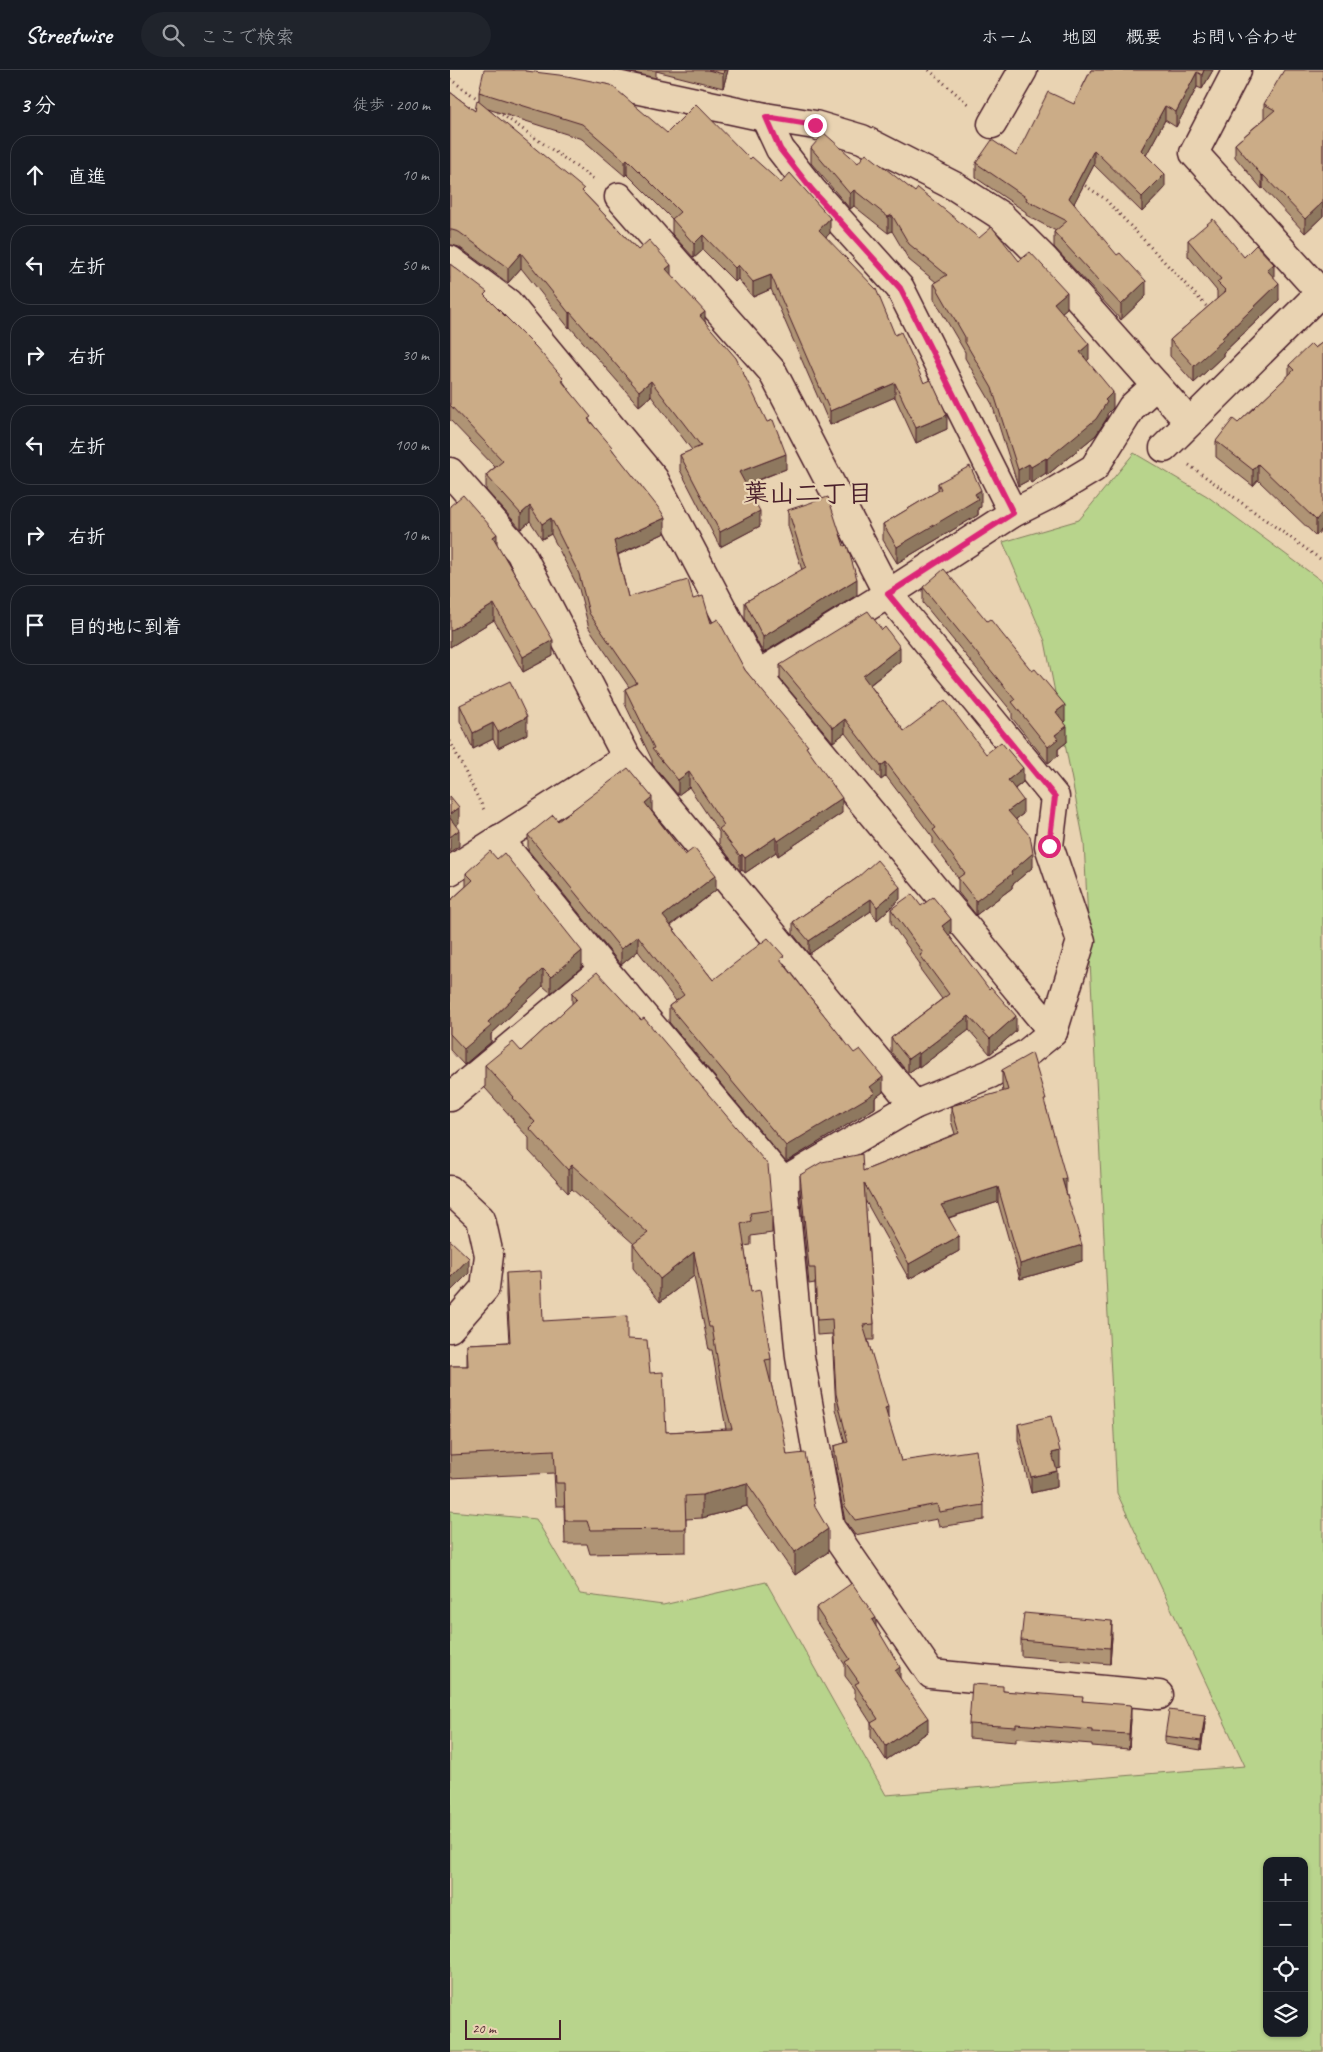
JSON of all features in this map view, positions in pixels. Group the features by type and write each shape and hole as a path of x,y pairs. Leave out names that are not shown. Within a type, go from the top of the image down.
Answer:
{"street":[{"path":"528,70 570,75 766,117 815,125 862,139 956,187 1000,216 1045,260 1189,422"},
{"path":"992,124 1023,70"},
{"path":"1164,448 1322,291 1194,154 1237,70"},
{"path":"766,117 780,149 812,190 900,288 1013,513"},
{"path":"618,197 772,371 888,594 1055,797 1049,846 1081,941 1053,1032 1027,1053 990,1074 914,1105 783,1182"},
{"path":"450,260 508,303 654,479 757,675 1053,1032"},
{"path":"757,675 888,594 1013,513 1049,495 1094,468 1132,407 1156,385"},
{"path":"450,472 520,552 627,758 914,1105"},
{"path":"450,871 627,758"},
{"path":"499,839 604,969 783,1182 800,1357 830,1527 931,1674 1160,1695"},
{"path":"450,1098 604,969"},
{"path":"450,1190 481,1220 489,1255 485,1288 450,1328"}],"path":[{"path":"929,70 992,124"},
{"path":"450,79 618,197"},
{"path":"1079,182 1104,198 1215,316"},
{"path":"1164,448 1323,561"},
{"path":"450,740 499,839"}],"green space":[{"path":"1134,453 1207,496 1323,582 1323,2052 450,2052 450,1511 536,1519 580,1594 663,1605 766,1582 886,1795 1245,1766 1117,1493 1084,842 1045,641 1003,542 1079,520"}],"building":[{"path":"484,70 524,70 611,85 667,133 696,104 750,159 752,157 781,183 790,173 830,218 819,230 876,289 895,335 901,332 924,383 931,380 947,415 916,428 895,383 830,411 771,275 753,282 738,265 735,268 703,235 694,244 672,219 680,212 627,159 625,161 582,124 479,92"},
{"path":"708,70 724,70 723,74"},
{"path":"1091,70 1204,70 1202,75 1197,72 1176,112 1165,106 1141,150 1165,174 1142,197 1094,150 1069,198 1117,255 1120,253 1146,281 1121,305 1054,232 1067,221 1026,200 1027,198 976,163 992,140 1016,156 1048,92 1074,104"},
{"path":"1284,70 1323,70 1323,202 1305,219 1262,176 1235,144 1275,110 1264,104"},
{"path":"450,92 475,111 477,100 584,189 582,191 638,250 649,240 671,265 666,269 705,312 700,316 736,358 767,422 773,420 786,454 739,472 760,511 720,532 680,455 701,446 651,381 639,391 569,313 521,253 508,268 459,232 450,230"},
{"path":"824,133 858,163 866,153 915,192 918,188 979,238 992,227 1019,261 1030,252 1067,292 1054,303 1089,344 1080,352 1113,392 1105,400 1107,402 1096,419 1047,459 1031,467 1029,464 1018,470 992,388 934,283 947,275 909,244 892,215 888,217 854,190 850,194 811,148"},
{"path":"1213,219 1244,257 1256,245 1274,264 1267,270 1279,283 1222,338 1223,340 1194,366 1170,340 1226,291 1217,282 1221,279 1188,240"},
{"path":"450,264 487,292 484,295 536,347 563,378 561,380 591,417 588,419 612,447 665,518 614,541 628,597 688,580 693,599 703,596 711,623 718,619 745,670 808,746 806,747 842,798 778,841 776,837 745,858 742,854 740,856 719,829 724,825 689,772 678,780 652,749 654,748 625,689 637,683 589,613 579,574 551,518 542,524 530,506 521,514 486,475 503,461 450,405"},
{"path":"1323,342 1323,512 1316,520 1258,464 1253,470 1216,441 1233,419 1238,423 1294,370 1289,365 1311,344 1315,348"},
{"path":"970,466 981,490 975,494 978,499 897,547 883,524 941,489 938,483"},
{"path":"463,495 497,534 493,537 553,640 523,657 494,604 450,631 450,506"},
{"path":"828,497 844,546 847,545 857,579 763,637 745,602 806,567 788,510"},
{"path":"944,569 987,621 990,619 1032,671 1035,669 1065,705 1056,712 1067,726 1055,735 1058,739 1048,747 1012,702 1015,700 923,587"},
{"path":"868,611 882,630 885,627 900,647 863,676 904,731 945,700 986,754 1001,742 1023,768 1008,780 1023,800 1008,811 1030,836 1033,853 1011,872 1012,874 976,901 958,878 965,873 933,830 936,828 886,762 881,766 845,719 833,728 780,665"},
{"path":"510,681 527,717 498,732 493,723 473,733 460,705"},
{"path":"628,768 652,797 645,803 685,855 694,848 716,875 663,916 713,980 768,938 784,956 780,959 854,1053 860,1049 883,1077 870,1087 875,1093 786,1146 669,1006 684,995 638,936 621,949 528,835 553,815 558,821"},
{"path":"450,796 459,807 450,814"},
{"path":"450,818 459,830 450,837"},
{"path":"490,851 497,859 504,853 582,951 551,977 543,969 488,1022 491,1026 464,1049 450,1034 450,901 473,880 466,873"},
{"path":"877,860 900,887 877,907 871,899 809,941 793,922 857,878"},
{"path":"912,894 921,906 933,897 951,919 942,926 989,989 991,987 1016,1016 990,1039 969,1016 919,1054 918,1052 908,1059 891,1038 949,994 920,955 923,953 891,909"},
{"path":"597,972 641,1020 644,1018 768,1165 772,1210 750,1213 751,1221 741,1224 751,1292 760,1290 771,1359 765,1360 783,1431 787,1455 805,1453 815,1507 828,1529 795,1552 747,1483 702,1495 685,1496 686,1529 590,1530 587,1521 565,1521 564,1483 556,1483 554,1450 450,1455 450,1366 468,1366 467,1344 510,1342 506,1273 541,1271 543,1321 627,1316 627,1339 647,1340 650,1373 663,1372 666,1432 732,1429 724,1399 712,1327 709,1327 694,1252 660,1279 633,1244 648,1233 572,1165 568,1170 529,1128 535,1122 485,1065 513,1042 521,1051 577,999 572,993"},
{"path":"1032,1053 1066,1178 1062,1179 1082,1245 1020,1264 998,1187 941,1205 959,1236 909,1264 864,1183 874,1324 863,1325 888,1407 885,1408 901,1461 976,1450 984,1505 939,1512 937,1504 855,1520 845,1506 834,1446 848,1442 836,1394 832,1319 817,1320 815,1268 809,1268 800,1175 822,1162 862,1154 863,1171 959,1133 951,1106 1008,1090 1002,1070"},
{"path":"450,1240 469,1258 451,1277 450,1276"},
{"path":"1051,1416 1060,1451 1052,1453 1057,1471 1031,1477 1018,1424"},
{"path":"852,1583 876,1618 872,1620 900,1667 895,1671 928,1718 886,1746 871,1723 878,1719 855,1684 859,1682 845,1662 850,1659 816,1608"},
{"path":"1024,1613 1112,1621 1110,1648 1021,1640"},
{"path":"972,1684 1003,1686 1003,1691 1083,1697 1082,1701 1131,1705 1129,1734 1016,1724 1016,1727 969,1724"},
{"path":"1169,1710 1205,1715 1201,1741 1165,1736"}],"district":[{"name":"葉山二丁目","path":"808,493"}],"route":[{"path":"815,125 766,117 780,149 812,190 900,288 1013,513 888,594 1055,797 1049,846"}]}
